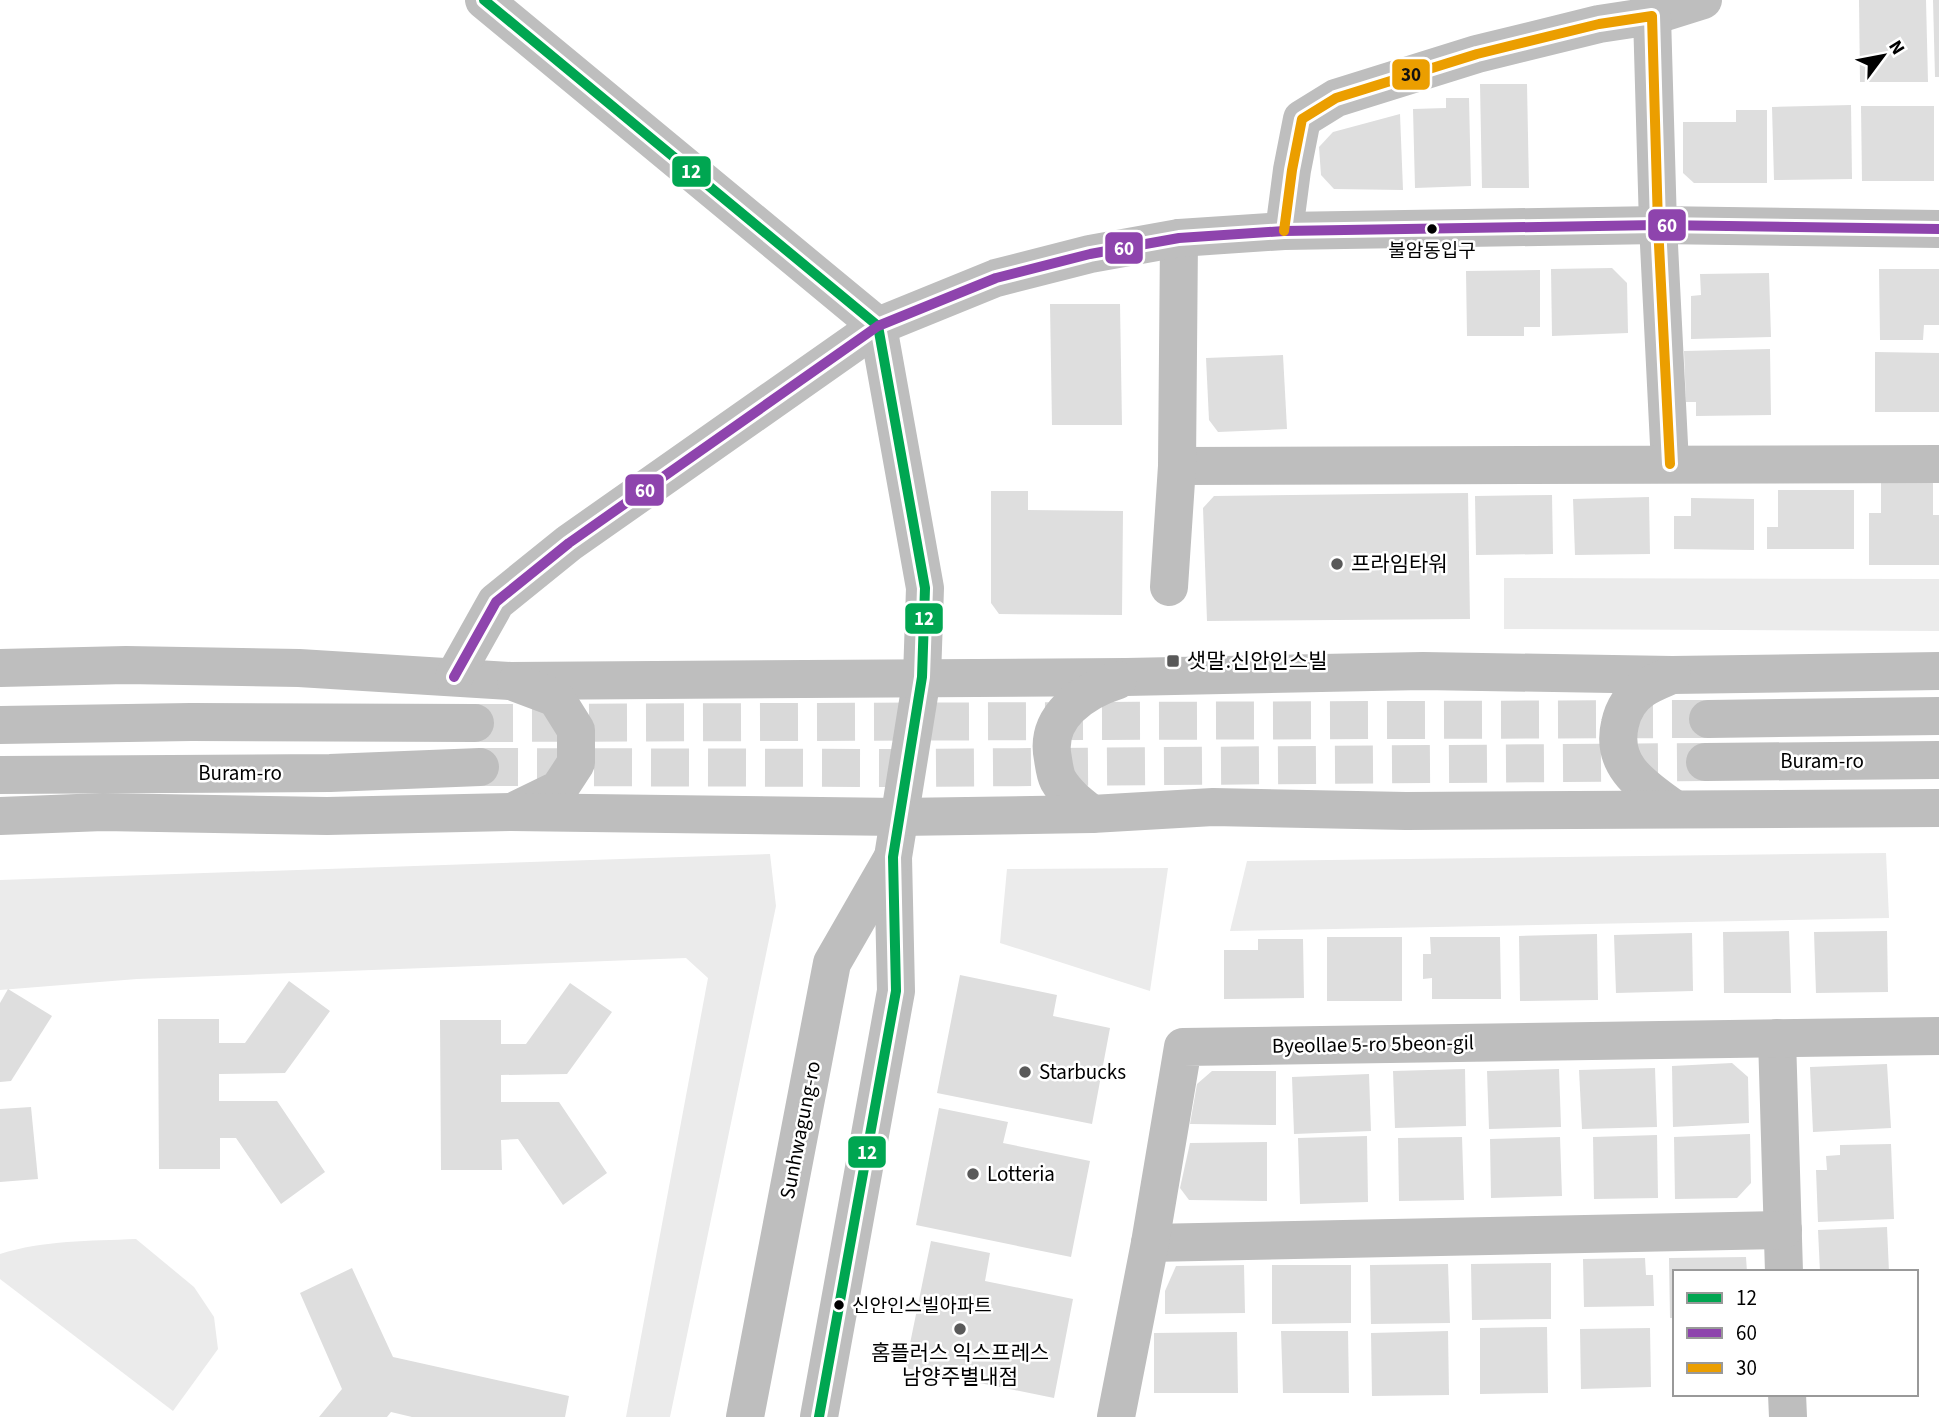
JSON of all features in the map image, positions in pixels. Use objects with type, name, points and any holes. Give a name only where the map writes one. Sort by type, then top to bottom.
[{"type":"street","points":[[484,0],[878,326]]},
{"type":"street","points":[[1284,231],[1302,119],[1336,98],[1477,54],[1598,24],[1652,16],[1703,0]]},
{"type":"street","points":[[1652,16],[1658,225],[1670,464]]},
{"type":"street","points":[[454,677],[496,602],[569,542],[878,326],[996,278],[1090,254],[1179,238],[1284,231],[1658,225],[1939,229]]},
{"type":"street","points":[[1169,587],[1177,466],[1179,238]]},
{"type":"street","name":"Sunhwagung-ro","points":[[819,1417],[896,991],[892,857],[922,677],[925,588],[878,326]]},
{"type":"street","points":[[1177,466],[1939,464]]},
{"type":"street","points":[[0,668],[127,665],[299,668],[510,681],[1126,677],[1423,671],[1672,675],[1939,671]]},
{"type":"street","points":[[1672,675],[1642,689],[1623,710],[1617,738],[1624,764],[1640,785],[1673,808]]},
{"type":"street","points":[[1092,814],[1072,798],[1056,778],[1050,748],[1057,721],[1074,702],[1097,686],[1126,677]]},
{"type":"street","points":[[510,681],[556,698],[576,730],[576,763],[559,789],[511,812]]},
{"type":"street","name":"Buram-ro","points":[[1708,719],[1939,716]]},
{"type":"street","points":[[0,725],[191,722],[475,723]]},
{"type":"street","name":"Buram-ro","points":[[1705,762],[1939,760]]},
{"type":"street","name":"Buram-ro","points":[[0,775],[330,773],[480,767]]},
{"type":"street","points":[[0,816],[103,813],[327,816],[511,812],[899,817],[1092,814],[1213,807],[1406,811],[1939,808]]},
{"type":"street","name":"Sunhwagung-ro","points":[[745,1417],[832,963],[892,857]]},
{"type":"street","name":"Byeollae 5-ro 5beon-gil","points":[[1116,1417],[1150,1243],[1183,1047],[1939,1036]]},
{"type":"street","points":[[1777,1038],[1784,1270]]},
{"type":"street","points":[[1150,1243],[1783,1230]]},
{"type":"street","points":[[1787,1396],[1788,1417]]},
{"type":"shaded area","points":[[1504,578],[1939,579],[1939,631],[1504,629]]},
{"type":"shaded area","points":[[1886,853],[1889,918],[1230,931],[1247,861]]},
{"type":"shaded area","points":[[770,854],[776,906],[670,1417],[626,1417],[708,978],[686,958],[137,979],[0,990],[0,880]]},
{"type":"shaded area","points":[[1168,868],[1150,991],[1000,943],[1007,869]]},
{"type":"shaded area","points":[[136,1239],[194,1287],[214,1317],[218,1349],[173,1411],[0,1279],[0,1254],[17,1249],[84,1241]]},
{"type":"building","points":[[1859,0],[1926,0],[1928,82],[1860,82]]},
{"type":"building","points":[[1933,0],[1939,0],[1939,77],[1935,77]]},
{"type":"building","points":[[1480,84],[1527,84],[1529,188],[1482,188]]},
{"type":"building","points":[[1446,98],[1469,98],[1471,186],[1415,188],[1413,109],[1446,108]]},
{"type":"building","points":[[1851,105],[1852,179],[1774,180],[1772,107]]},
{"type":"building","points":[[1861,106],[1934,106],[1934,181],[1862,181]]},
{"type":"building","points":[[1736,110],[1767,110],[1767,183],[1694,183],[1683,173],[1683,122],[1736,122]]},
{"type":"building","points":[[1400,114],[1403,190],[1334,189],[1321,175],[1319,147],[1333,132]]},
{"type":"building","points":[[1612,268],[1627,283],[1628,333],[1552,336],[1551,269]]},
{"type":"building","points":[[1879,269],[1939,269],[1939,325],[1924,325],[1923,340],[1880,340]]},
{"type":"building","points":[[1540,270],[1540,327],[1524,327],[1524,336],[1467,336],[1466,271]]},
{"type":"building","points":[[1769,273],[1771,337],[1691,339],[1691,296],[1701,295],[1700,274]]},
{"type":"building","points":[[1050,304],[1120,304],[1122,425],[1052,425]]},
{"type":"building","points":[[1770,349],[1771,415],[1696,416],[1696,402],[1686,402],[1684,351]]},
{"type":"building","points":[[1875,352],[1939,353],[1939,412],[1875,412]]},
{"type":"building","points":[[1283,355],[1287,429],[1218,432],[1209,420],[1206,358]]},
{"type":"building","points":[[1881,481],[1933,481],[1933,515],[1939,515],[1939,565],[1869,565],[1869,513],[1881,513]]},
{"type":"building","points":[[1778,490],[1854,490],[1854,549],[1767,549],[1767,527],[1778,527]]},
{"type":"building","points":[[991,491],[1028,491],[1028,510],[1123,511],[1122,615],[999,614],[991,603]]},
{"type":"building","name":"프라임타워","points":[[1468,493],[1470,619],[1207,621],[1203,508],[1214,496]]},
{"type":"building","points":[[1552,495],[1553,554],[1476,555],[1475,496]]},
{"type":"building","points":[[1649,497],[1650,554],[1575,555],[1573,499]]},
{"type":"building","points":[[1691,498],[1754,499],[1754,550],[1674,549],[1674,516],[1691,516]]},
{"type":"building","points":[[1789,931],[1791,993],[1724,993],[1723,932]]},
{"type":"building","points":[[1887,931],[1888,992],[1816,993],[1814,932]]},
{"type":"building","points":[[1692,933],[1693,991],[1616,993],[1614,935]]},
{"type":"building","points":[[1597,934],[1598,1000],[1520,1001],[1519,936]]},
{"type":"building","points":[[1327,937],[1402,937],[1402,1001],[1327,1001]]},
{"type":"building","points":[[1430,937],[1500,937],[1501,999],[1432,999],[1432,978],[1423,979],[1423,954],[1431,954]]},
{"type":"building","points":[[1258,939],[1303,939],[1304,998],[1224,999],[1224,950],[1258,950]]},
{"type":"building","points":[[960,975],[1057,995],[1053,1016],[1110,1028],[1092,1124],[937,1093]]},
{"type":"building","points":[[289,981],[330,1011],[285,1073],[219,1074],[219,1101],[277,1101],[325,1172],[281,1204],[236,1138],[220,1138],[220,1169],[159,1169],[158,1019],[219,1019],[219,1043],[245,1043]]},
{"type":"building","points":[[570,983],[612,1012],[567,1074],[501,1075],[501,1102],[559,1102],[607,1173],[563,1205],[518,1139],[501,1140],[502,1170],[441,1170],[440,1020],[501,1020],[501,1044],[526,1044]]},
{"type":"building","points":[[8,989],[52,1016],[11,1081],[0,1082],[0,1003]]},
{"type":"building","points":[[1732,1063],[1748,1077],[1749,1123],[1673,1127],[1672,1066]]},
{"type":"building","points":[[1887,1064],[1891,1128],[1813,1132],[1810,1067]]},
{"type":"building","points":[[1655,1068],[1657,1127],[1582,1129],[1579,1070]]},
{"type":"building","points":[[1465,1069],[1466,1126],[1395,1128],[1393,1071]]},
{"type":"building","points":[[1559,1069],[1561,1127],[1489,1129],[1487,1071]]},
{"type":"building","points":[[1212,1071],[1276,1071],[1276,1125],[1190,1124],[1197,1084]]},
{"type":"building","points":[[1369,1074],[1371,1131],[1294,1134],[1292,1077]]},
{"type":"building","points":[[31,1107],[38,1179],[0,1182],[0,1109]]},
{"type":"building","points":[[939,1108],[1008,1122],[1003,1143],[1090,1161],[1071,1257],[916,1225]]},
{"type":"building","points":[[1750,1134],[1751,1183],[1737,1198],[1675,1199],[1674,1137]]},
{"type":"building","points":[[1657,1135],[1658,1198],[1594,1199],[1593,1137]]},
{"type":"building","points":[[1367,1136],[1368,1202],[1300,1204],[1298,1138]]},
{"type":"building","points":[[1462,1137],[1464,1200],[1399,1201],[1398,1138]]},
{"type":"building","points":[[1560,1137],[1562,1196],[1491,1198],[1490,1139]]},
{"type":"building","points":[[1267,1142],[1267,1201],[1189,1200],[1180,1188],[1190,1143]]},
{"type":"building","points":[[1891,1144],[1894,1219],[1818,1222],[1816,1170],[1827,1170],[1826,1156],[1840,1155],[1840,1145]]},
{"type":"building","points":[[1887,1227],[1889,1270],[1820,1270],[1818,1230]]},
{"type":"building","points":[[931,1241],[990,1253],[985,1281],[1073,1299],[1054,1398],[905,1368]]},
{"type":"building","points":[[1746,1257],[1747,1270],[1673,1270],[1673,1318],[1670,1318],[1669,1258]]},
{"type":"building","points":[[1645,1258],[1646,1275],[1653,1275],[1654,1306],[1584,1307],[1583,1259]]},
{"type":"building","points":[[1551,1263],[1551,1319],[1472,1320],[1471,1264]]},
{"type":"building","points":[[1448,1264],[1450,1323],[1371,1324],[1370,1265]]},
{"type":"building","points":[[1244,1265],[1245,1313],[1165,1314],[1165,1291],[1176,1266]]},
{"type":"building","points":[[1272,1265],[1351,1265],[1351,1323],[1272,1324]]},
{"type":"building","points":[[352,1268],[393,1357],[569,1396],[565,1417],[412,1417],[391,1412],[387,1417],[319,1417],[342,1389],[300,1293]]},
{"type":"building","points":[[1547,1327],[1548,1393],[1480,1394],[1480,1328]]},
{"type":"building","points":[[1650,1328],[1651,1387],[1581,1389],[1580,1329]]},
{"type":"building","points":[[1281,1331],[1348,1331],[1349,1393],[1283,1393]]},
{"type":"building","points":[[1448,1331],[1449,1395],[1372,1396],[1371,1333]]},
{"type":"building","points":[[1237,1332],[1238,1393],[1154,1393],[1154,1333]]},
{"type":"tunnel","points":[[475,723],[1708,719]]},
{"type":"tunnel","points":[[480,767],[909,768],[1705,762]]},
{"type":"transit line","name":"12","points":[[484,0],[878,326],[925,588],[922,677],[893,857],[896,991],[819,1417]]},
{"type":"transit line","name":"30","points":[[1284,231],[1302,119],[1336,98],[1477,54],[1599,24],[1652,16],[1658,225],[1670,464]]},
{"type":"transit line","name":"60","points":[[454,677],[496,602],[569,543],[878,326],[996,278],[1090,254],[1179,238],[1284,231],[1658,225],[1939,229]]},
{"type":"place","name":"불암동입구","points":[[1432,229]]},
{"type":"place","name":"프라임타워","points":[[1337,564]]},
{"type":"place","name":"샛말.신안인스빌","points":[[1173,661]]},
{"type":"place","name":"Starbucks","points":[[1025,1072]]},
{"type":"place","name":"Lotteria","points":[[973,1174]]},
{"type":"place","name":"신안인스빌아파트","points":[[839,1305]]},
{"type":"place","name":"홈플러스 익스프레스 남양주별내점","points":[[960,1329]]}]
